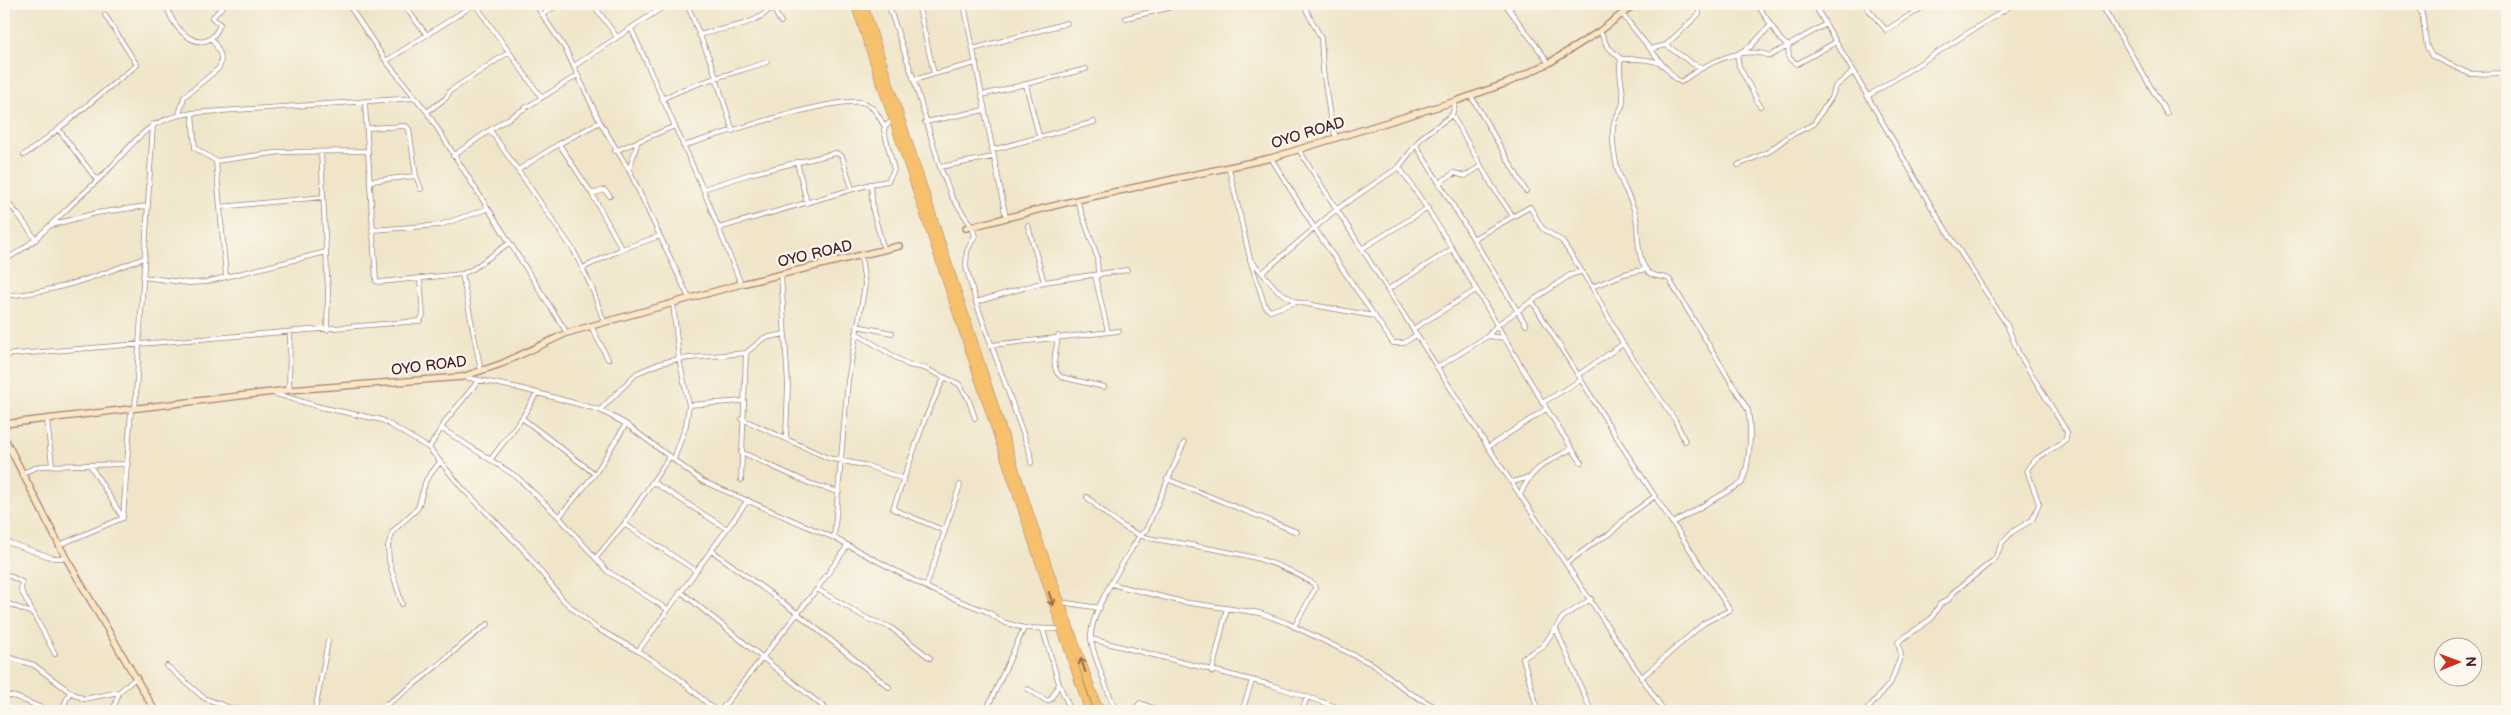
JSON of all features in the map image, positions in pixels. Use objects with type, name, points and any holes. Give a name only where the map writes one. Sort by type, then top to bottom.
[{"type":"highway","points":[[855,4],[1031,529],[1060,602],[1099,711]]},
{"type":"highway","points":[[863,4],[1031,529],[1060,629],[1089,711]]},
{"type":"street","points":[[167,4],[168,12],[180,31],[201,43],[212,39],[217,34],[220,24],[212,18],[225,4]]},
{"type":"street","points":[[348,4],[386,61],[427,112],[453,156],[567,333]]},
{"type":"street","points":[[404,4],[426,34]]},
{"type":"street","points":[[386,61],[475,4],[540,97]]},
{"type":"street","points":[[535,4],[574,66],[615,151],[629,170],[689,298]]},
{"type":"street","points":[[543,14],[560,4]]},
{"type":"street","points":[[593,4],[617,37]]},
{"type":"street","points":[[657,4],[660,9]]},
{"type":"street","points":[[574,66],[668,4]]},
{"type":"street","points":[[687,4],[716,79],[733,131]]},
{"type":"street","points":[[888,4],[914,80],[940,167],[952,197],[974,236],[967,251],[966,267],[976,302],[1030,452],[1031,464]]},
{"type":"street","points":[[925,4],[918,5],[934,74]]},
{"type":"street","points":[[964,4],[1006,218]]},
{"type":"street","points":[[1126,18],[1177,4]]},
{"type":"street","points":[[1303,4],[1321,38],[1323,70],[1330,116],[1336,138]]},
{"type":"street","points":[[1505,4],[1549,63]]},
{"type":"street","points":[[1509,9],[1516,4]]},
{"type":"street","name":"OYO ROAD","points":[[969,227],[1077,200],[1271,158],[1471,96],[1549,63],[1600,31],[1635,4]]},
{"type":"street","points":[[1650,49],[1666,45],[1699,14],[1698,4]]},
{"type":"street","points":[[1757,4],[1781,40],[1788,46],[1789,58],[1797,64],[1836,42]]},
{"type":"street","points":[[1825,4],[1817,7],[1836,42],[1934,211],[2006,325],[2019,354],[2068,432],[2066,439],[2058,447],[2032,460],[2027,470],[2039,504],[2032,520],[2012,532],[2002,543],[1994,559],[1948,600],[1940,604],[1931,619],[1898,642],[1902,655],[1891,682],[1866,711]]},
{"type":"street","points":[[1864,4],[1886,30],[1928,4]]},
{"type":"street","points":[[1868,96],[2014,4]]},
{"type":"street","points":[[2101,4],[2167,114]]},
{"type":"street","points":[[2417,4],[2422,14],[2427,47],[2432,56],[2470,74],[2507,73]]},
{"type":"street","points":[[699,35],[742,25],[765,15],[771,6],[781,22]]},
{"type":"street","points":[[1622,14],[1674,79],[1681,82],[1705,68],[1750,47],[1771,25]]},
{"type":"street","points":[[24,155],[59,130],[93,99],[137,65],[105,15]]},
{"type":"street","points":[[973,49],[1067,23]]},
{"type":"street","points":[[1737,54],[1759,51],[1770,56],[1826,24]]},
{"type":"street","points":[[631,28],[719,228],[741,284]]},
{"type":"street","points":[[1600,31],[1607,46],[1621,59],[1652,61],[1663,65]]},
{"type":"street","points":[[178,115],[184,97],[219,68],[222,58],[212,39]]},
{"type":"street","points":[[1666,45],[1693,64],[1705,68]]},
{"type":"street","points":[[427,112],[446,98],[450,91],[509,52]]},
{"type":"street","points":[[1737,54],[1739,66],[1760,106]]},
{"type":"street","points":[[1621,59],[1620,68],[1624,100],[1614,123],[1613,131],[1616,166],[1620,180],[1632,204],[1637,224],[1637,242],[1646,269],[1651,274],[1670,279],[1748,410],[1749,417],[1748,453],[1742,483],[1673,523]]},
{"type":"street","points":[[662,99],[686,86],[716,79],[767,62]]},
{"type":"street","points":[[914,80],[976,63]]},
{"type":"street","points":[[982,95],[1086,69]]},
{"type":"street","points":[[1738,165],[1768,152],[1789,136],[1814,124],[1818,114],[1833,97],[1835,87],[1854,72]]},
{"type":"street","points":[[453,156],[540,97],[578,75]]},
{"type":"street","points":[[1026,85],[1040,136]]},
{"type":"street","points":[[1471,96],[1526,190]]},
{"type":"street","points":[[4,260],[36,240],[97,180],[134,139],[153,124],[178,115],[192,113],[416,98]]},
{"type":"street","points":[[683,146],[826,105],[852,101],[867,104],[875,110],[885,127],[894,170],[888,181],[852,189],[807,204],[719,228]]},
{"type":"street","points":[[1262,273],[1337,209],[1399,167],[1422,137],[1452,115],[1456,101]]},
{"type":"street","points":[[365,102],[376,280],[380,282],[462,274],[473,269],[509,242]]},
{"type":"street","points":[[925,122],[985,110]]},
{"type":"street","points":[[192,113],[195,148],[216,161],[281,152],[367,151]]},
{"type":"street","points":[[1452,115],[1512,215]]},
{"type":"street","points":[[885,127],[893,119]]},
{"type":"street","points":[[518,170],[559,144],[600,122]]},
{"type":"street","points":[[992,150],[1094,122]]},
{"type":"street","points":[[123,518],[140,343],[153,124]]},
{"type":"street","points":[[367,128],[406,126],[409,129],[416,176],[421,189]]},
{"type":"street","points":[[615,151],[675,126]]},
{"type":"street","points":[[59,130],[97,180]]},
{"type":"street","points":[[490,130],[583,268],[604,322]]},
{"type":"street","points":[[629,170],[638,141]]},
{"type":"street","points":[[559,144],[592,194],[622,250]]},
{"type":"street","points":[[1416,145],[1526,325]]},
{"type":"street","points":[[1299,150],[1488,447],[1521,493],[1664,711]]},
{"type":"street","points":[[322,152],[327,330]]},
{"type":"street","points":[[702,189],[797,162],[839,153],[842,156],[852,189]]},
{"type":"street","points":[[940,167],[993,157]]},
{"type":"street","points":[[1271,158],[1315,229],[1393,343],[1404,343],[1416,335]]},
{"type":"street","points":[[216,161],[226,277]]},
{"type":"street","points":[[797,162],[807,204]]},
{"type":"street","points":[[1439,183],[1454,173],[1465,176],[1481,166]]},
{"type":"street","points":[[1399,167],[1428,208],[1542,403],[1581,462]]},
{"type":"street","points":[[1229,168],[1250,259],[1264,306],[1270,311],[1296,302]]},
{"type":"street","points":[[370,181],[416,176]]},
{"type":"street","points":[[871,184],[873,210],[884,250]]},
{"type":"street","points":[[592,194],[604,190],[610,196]]},
{"type":"street","points":[[220,207],[323,197]]},
{"type":"street","points":[[4,199],[18,214],[36,240]]},
{"type":"street","points":[[1077,200],[1097,256],[1096,276],[1108,332]]},
{"type":"street","points":[[50,225],[96,213],[148,206]]},
{"type":"street","points":[[1473,239],[1512,215],[1530,207],[1542,228],[1562,241],[1580,272],[1592,287],[1623,344],[1675,420],[1685,441]]},
{"type":"street","points":[[1363,248],[1428,208]]},
{"type":"street","points":[[372,230],[440,225],[488,209]]},
{"type":"street","points":[[1028,226],[1044,282]]},
{"type":"street","points":[[583,268],[622,250],[660,236]]},
{"type":"street","name":"OYO ROAD","points":[[4,424],[289,390],[462,377],[482,371],[567,333],[741,284],[899,246]]},
{"type":"street","points":[[1387,290],[1452,249]]},
{"type":"street","points":[[143,276],[189,284],[226,277],[326,252]]},
{"type":"street","points":[[834,538],[840,462],[856,333],[865,285],[861,256]]},
{"type":"street","points":[[4,296],[27,295],[78,283],[144,258]]},
{"type":"street","points":[[1250,259],[1277,290],[1296,302],[1374,316]]},
{"type":"street","points":[[1592,287],[1624,274],[1646,269]]},
{"type":"street","points":[[976,302],[1044,282],[1096,276],[1127,270]]},
{"type":"street","points":[[1438,367],[1488,336],[1497,325],[1570,275],[1580,272]]},
{"type":"street","points":[[462,274],[482,371]]},
{"type":"street","points":[[781,275],[788,385],[786,437]]},
{"type":"street","points":[[4,355],[140,343],[290,334],[420,321],[423,315],[420,279]]},
{"type":"street","points":[[1413,329],[1476,290]]},
{"type":"street","points":[[1532,301],[1655,496],[1730,610],[1704,623],[1642,678]]},
{"type":"street","points":[[596,558],[624,524],[672,457],[686,424],[688,405],[679,359],[673,303]]},
{"type":"street","points":[[591,326],[608,358]]},
{"type":"street","points":[[857,326],[892,333]]},
{"type":"street","points":[[991,345],[1058,336],[1119,331]]},
{"type":"street","points":[[856,333],[908,365],[924,368],[959,384],[964,390],[975,418]]},
{"type":"street","points":[[289,390],[290,334]]},
{"type":"street","points":[[600,410],[637,373],[679,359],[746,353],[764,338],[785,334]]},
{"type":"street","points":[[1058,336],[1054,366],[1057,373],[1061,377],[1104,386]]},
{"type":"street","points":[[1488,336],[1505,338]]},
{"type":"street","points":[[1578,374],[1623,344]]},
{"type":"street","points":[[741,480],[746,353]]},
{"type":"street","points":[[462,377],[537,393],[600,410],[626,424],[702,481],[834,538],[926,587],[988,612],[1003,622],[1024,628],[1060,629]]},
{"type":"street","points":[[944,378],[925,419],[894,506],[895,511],[945,530]]},
{"type":"street","points":[[429,448],[441,428],[479,380]]},
{"type":"street","points":[[1542,403],[1581,380]]},
{"type":"street","points":[[273,393],[320,407],[382,420],[429,448],[462,488],[521,547],[564,601],[596,628],[638,651],[675,675],[716,711]]},
{"type":"street","points":[[491,459],[522,418],[537,393]]},
{"type":"street","points":[[688,405],[743,401]]},
{"type":"street","points":[[1488,447],[1546,409]]},
{"type":"street","points":[[522,418],[596,474]]},
{"type":"street","points":[[47,419],[52,466]]},
{"type":"street","points":[[742,419],[840,462],[868,466],[904,479]]},
{"type":"street","points":[[559,516],[596,474],[626,424]]},
{"type":"street","points":[[441,428],[491,459],[531,488],[559,516],[607,571],[667,608]]},
{"type":"street","points":[[4,437],[66,558],[137,677],[155,711]]},
{"type":"street","points":[[1116,711],[1091,640],[1092,625],[1112,584],[1140,535],[1146,530],[1184,443]]},
{"type":"street","points":[[1513,482],[1526,478],[1538,468],[1571,448]]},
{"type":"street","points":[[742,452],[811,484],[839,492]]},
{"type":"street","points":[[402,604],[389,561],[388,546],[393,531],[418,508],[426,480],[440,462]]},
{"type":"street","points":[[22,473],[36,467],[128,464]]},
{"type":"street","points":[[90,465],[123,518]]},
{"type":"street","points":[[1521,493],[1526,478]]},
{"type":"street","points":[[1167,479],[1297,532]]},
{"type":"street","points":[[653,482],[727,529]]},
{"type":"street","points":[[926,587],[960,485]]},
{"type":"street","points":[[1567,563],[1598,540],[1610,534],[1629,515],[1655,496]]},
{"type":"street","points":[[1087,497],[1110,518],[1140,535],[1256,556],[1280,565],[1308,580],[1314,584],[1315,589],[1294,626]]},
{"type":"street","points":[[638,651],[667,608],[748,500]]},
{"type":"street","points":[[59,545],[123,518]]},
{"type":"street","points":[[624,524],[695,570]]},
{"type":"street","points":[[4,541],[53,558],[66,558]]},
{"type":"street","points":[[720,711],[817,589],[848,545]]},
{"type":"street","points":[[711,550],[797,614],[889,687]]},
{"type":"street","points":[[4,574],[22,582],[21,590],[55,654]]},
{"type":"street","points":[[1112,584],[1183,602],[1260,614],[1294,626],[1374,665],[1408,692],[1444,711]]},
{"type":"street","points":[[817,589],[868,619],[890,627],[930,658]]},
{"type":"street","points":[[680,591],[826,708]]},
{"type":"street","points":[[1538,711],[1529,676],[1522,660],[1543,646],[1563,617],[1591,599]]},
{"type":"street","points":[[4,602],[34,614]]},
{"type":"street","points":[[1060,602],[1100,608]]},
{"type":"street","points":[[1212,672],[1227,608]]},
{"type":"street","points":[[375,711],[446,659],[488,624]]},
{"type":"street","points":[[986,711],[1024,628]]},
{"type":"street","points":[[1556,629],[1591,711]]},
{"type":"street","points":[[1043,630],[1059,684],[1071,711]]},
{"type":"street","points":[[1091,640],[1252,681],[1348,711]]},
{"type":"street","points":[[315,711],[328,641]]},
{"type":"street","points":[[4,656],[34,665],[70,692],[87,699],[119,692],[137,677]]},
{"type":"street","points":[[167,666],[204,698],[239,711]]},
{"type":"street","points":[[1242,711],[1252,681]]},
{"type":"street","points":[[1028,689],[1047,700],[1051,699],[1059,684]]},
{"type":"street","points":[[61,711],[70,692]]},
{"type":"street","points":[[113,711],[119,692]]},
{"type":"street","points":[[4,695],[16,697],[49,711]]},
{"type":"street","points":[[1302,711],[1307,697]]},
{"type":"street","points":[[1133,711],[1140,703],[1161,711]]},
{"type":"waterway","points":[[4,13],[11,9],[13,4]]}]
